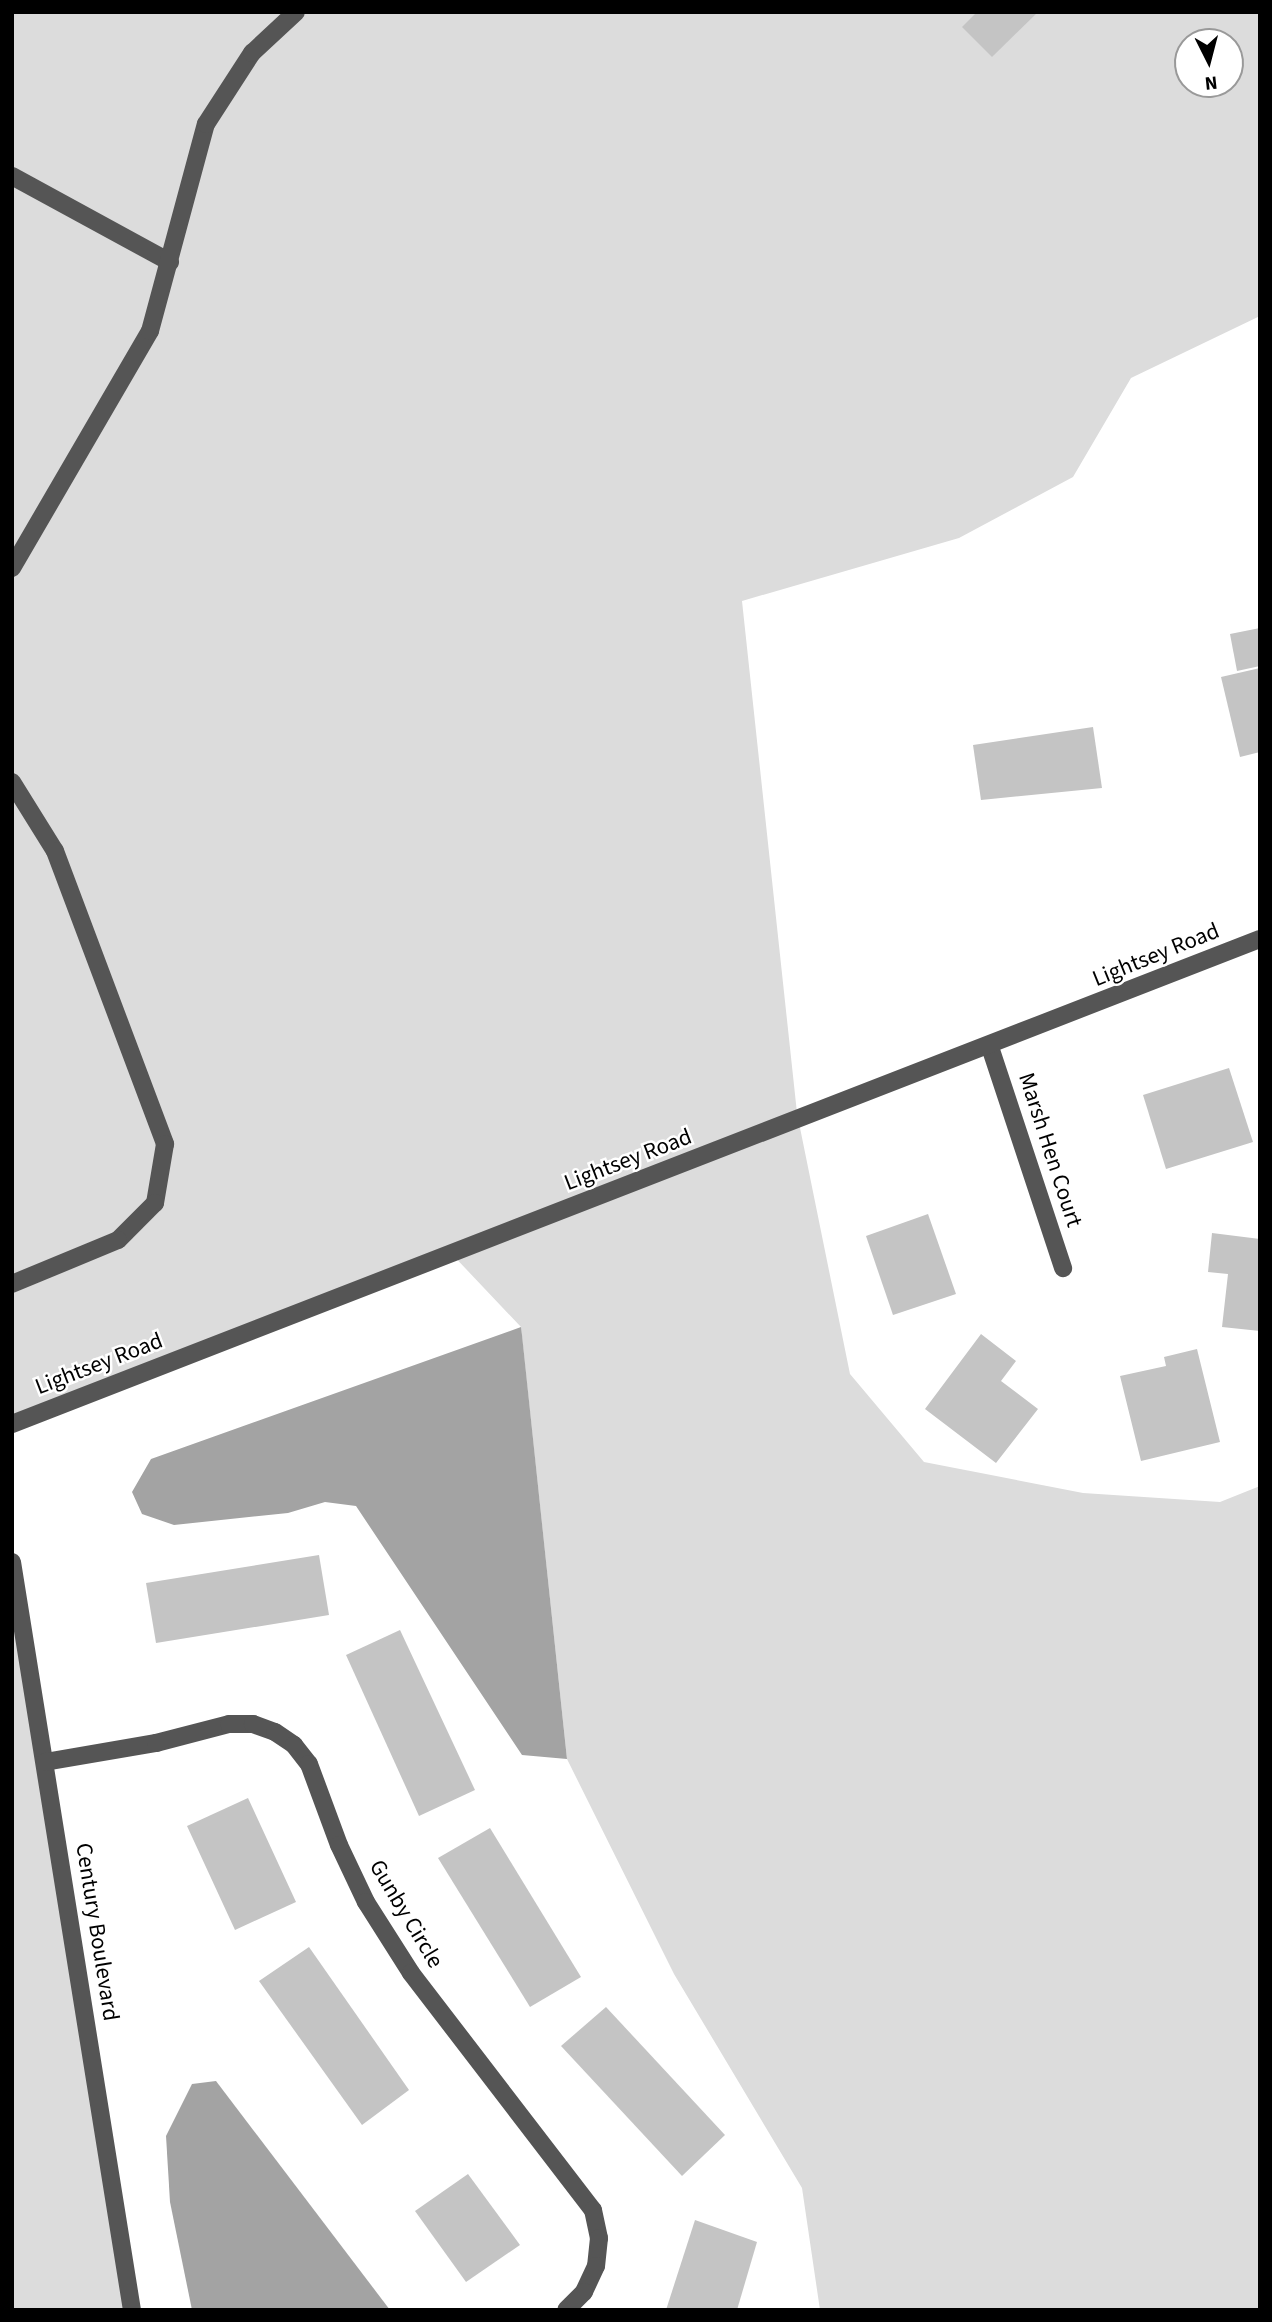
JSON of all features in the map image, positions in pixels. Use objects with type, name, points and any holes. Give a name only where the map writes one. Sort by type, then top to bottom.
[{"type":"street","points":[[12,568],[150,331],[206,124],[251,53],[296,12]]},
{"type":"street","points":[[12,176],[170,262]]},
{"type":"street","points":[[12,782],[55,851],[165,1144],[155,1203],[118,1240],[12,1284]]},
{"type":"street","name":"Lightsey Road","points":[[12,1424],[990,1047],[1260,939]]},
{"type":"street","name":"Marsh Hen Court","points":[[990,1047],[1063,1268]]},
{"type":"street","name":"Century Boulevard","points":[[12,1562],[132,2310]]},
{"type":"street","name":"Gunby Circle","points":[[45,1762],[156,1743],[229,1724],[264,1728],[294,1745],[309,1764],[339,1845],[366,1902],[411,1973],[593,2210],[599,2238],[596,2266],[584,2292],[566,2310]]},
{"type":"shaded area","points":[[12,12],[1260,12],[1260,316],[1131,378],[1073,477],[959,538],[742,601],[797,1113],[850,1374],[924,1462],[1083,1493],[1220,1502],[1260,1486],[1260,2310],[820,2310],[802,2188],[674,1974],[567,1759],[521,1327],[448,1250],[12,1421]]},
{"type":"shaded area","points":[[521,1327],[567,1759],[522,1755],[356,1506],[325,1502],[288,1513],[174,1525],[142,1514],[132,1492],[151,1459]]},
{"type":"shaded area","points":[[12,1597],[130,2310],[12,2310]]},
{"type":"shaded area","points":[[216,2081],[390,2310],[192,2310],[170,2202],[166,2136],[192,2084]]},
{"type":"building","points":[[977,12],[1038,12],[992,57],[962,27]]},
{"type":"building","points":[[1260,628],[1260,666],[1237,671],[1230,634]]},
{"type":"building","points":[[1260,668],[1260,752],[1240,757],[1221,677]]},
{"type":"building","points":[[1093,727],[1102,788],[981,800],[973,745]]},
{"type":"building","points":[[1229,1068],[1253,1142],[1166,1169],[1143,1095]]},
{"type":"building","points":[[928,1214],[956,1294],[893,1315],[866,1236]]},
{"type":"building","points":[[1212,1233],[1260,1239],[1260,1331],[1222,1327],[1228,1274],[1208,1272]]},
{"type":"building","points":[[981,1334],[1016,1361],[1001,1381],[1038,1409],[996,1463],[925,1409]]},
{"type":"building","points":[[1197,1349],[1220,1442],[1141,1461],[1120,1376],[1166,1366],[1164,1357]]},
{"type":"building","points":[[319,1555],[329,1615],[156,1643],[146,1583]]},
{"type":"building","points":[[400,1630],[475,1790],[419,1816],[346,1655]]},
{"type":"building","points":[[248,1798],[296,1902],[235,1930],[187,1826]]},
{"type":"building","points":[[490,1828],[581,1977],[530,2007],[438,1858]]},
{"type":"building","points":[[309,1947],[409,2090],[362,2125],[259,1981]]},
{"type":"building","points":[[606,2007],[725,2135],[682,2176],[561,2046]]},
{"type":"building","points":[[468,2174],[520,2245],[466,2282],[415,2211]]},
{"type":"building","points":[[695,2220],[757,2242],[737,2310],[666,2310]]}]
